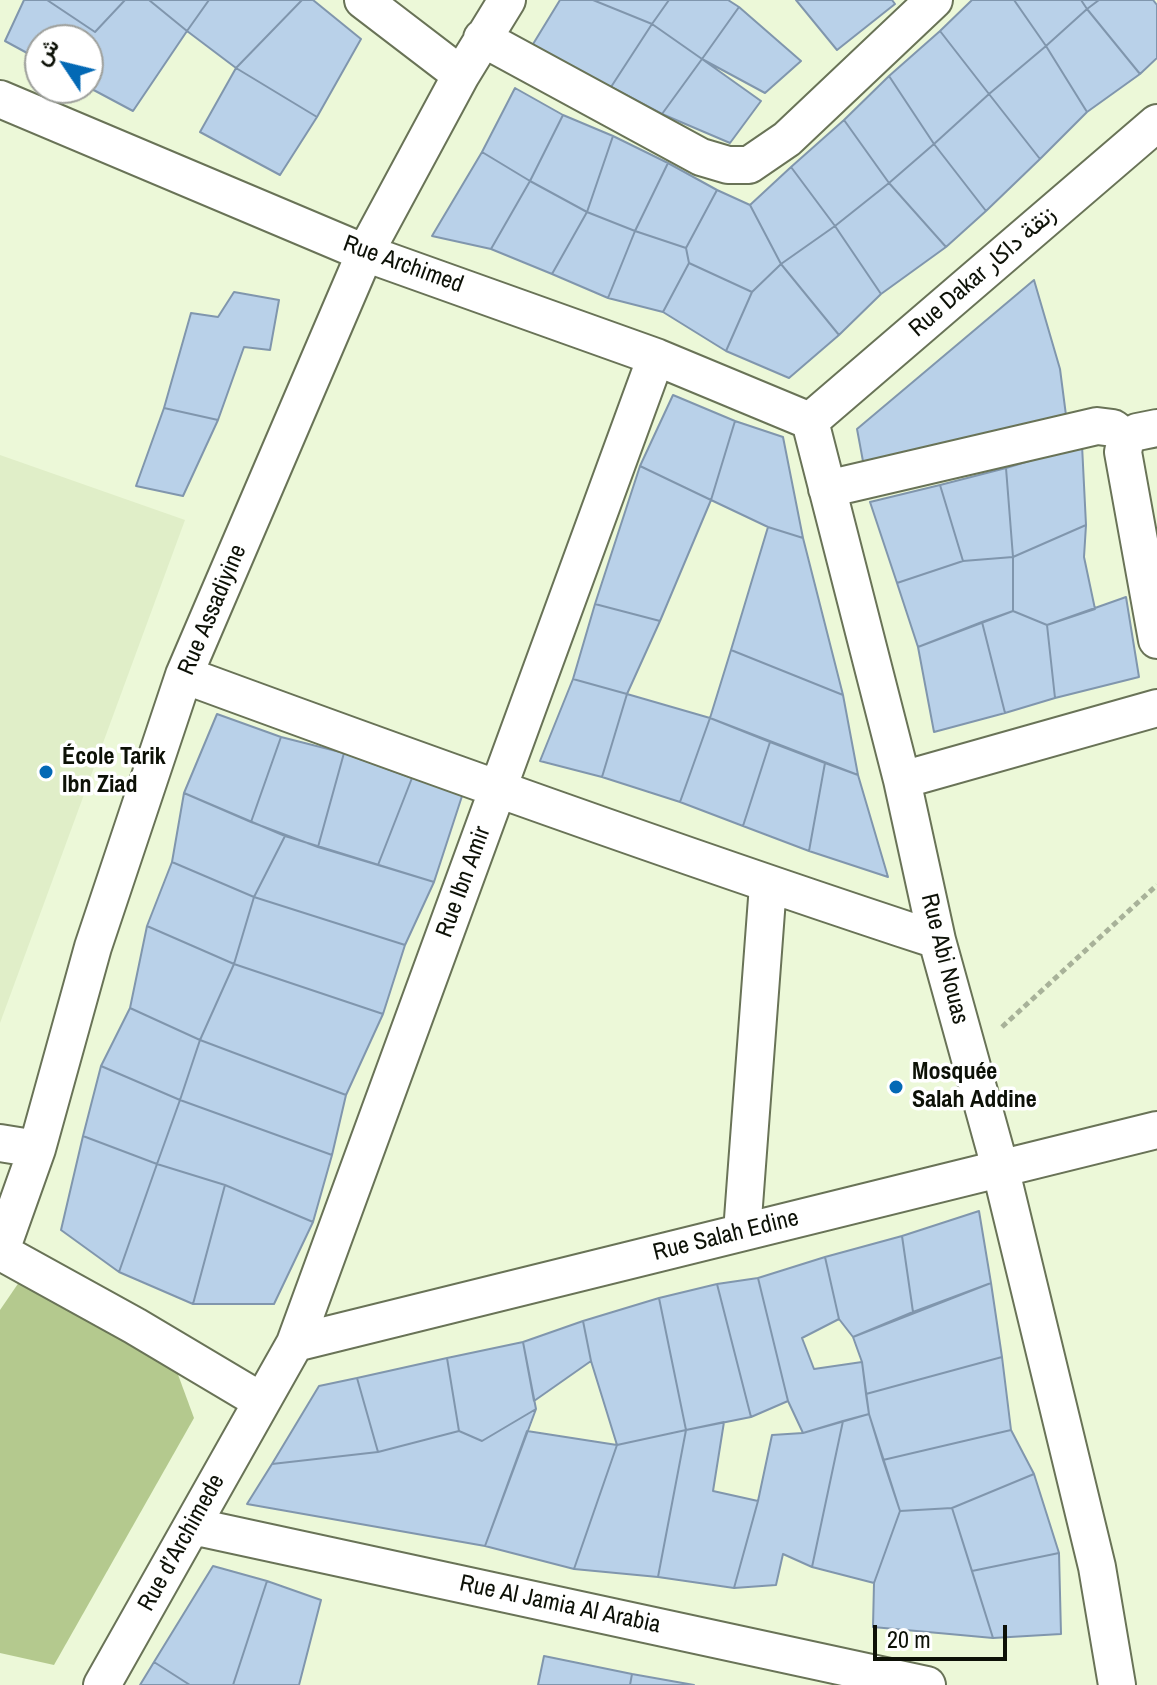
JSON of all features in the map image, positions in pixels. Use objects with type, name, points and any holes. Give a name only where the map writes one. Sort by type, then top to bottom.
[{"type":"street","points":[[363,0],[461,75]]},
{"type":"street","name":"Rue Assadiyine","points":[[0,1252],[37,1149],[93,947],[184,675],[365,253],[461,75],[507,0]]},
{"type":"street","points":[[482,38],[701,157],[728,165],[749,165],[787,139],[934,0]]},
{"type":"street","name":"Rue Archimed","points":[[0,99],[365,253],[656,357],[810,421]]},
{"type":"street","name":"Rue Dakar زنقة داكار","points":[[810,421],[1157,123]]},
{"type":"street","name":"Rue Ibn Amir","points":[[261,1401],[295,1343],[656,357]]},
{"type":"street","name":"Rue Abi Nouas","points":[[810,421],[902,780],[937,940],[1001,1171],[1097,1567],[1117,1685]]},
{"type":"street","points":[[827,489],[1097,426],[1141,433]]},
{"type":"street","points":[[1141,433],[1123,452],[1157,640]]},
{"type":"street","points":[[184,675],[497,790],[768,885],[937,940]]},
{"type":"street","points":[[902,780],[1157,708]]},
{"type":"street","points":[[742,1232],[768,885]]},
{"type":"street","name":"Rue Salah Edine","points":[[295,1343],[1157,1130]]},
{"type":"street","points":[[0,1143],[37,1149]]},
{"type":"street","points":[[0,1252],[135,1326],[261,1401]]},
{"type":"street","name":"Rue d’Archimede","points":[[102,1685],[261,1401]]},
{"type":"street","name":"Rue Al Jamia Al Arabia","points":[[192,1526],[927,1685]]},
{"type":"path","points":[[968,1057],[1157,885]]},
{"type":"shaded area","name":"École Tarik Ibn Ziad","points":[[0,455],[185,520],[0,1023]]},
{"type":"shaded area","points":[[24,1275],[173,1361],[194,1418],[54,1665],[0,1653],[0,1310]]},
{"type":"building","points":[[24,0],[47,0],[83,24],[24,24],[24,51],[5,41]]},
{"type":"building","points":[[47,0],[125,0],[102,24],[83,24]]},
{"type":"building","points":[[125,0],[149,0],[187,31],[133,111],[104,96],[102,24]]},
{"type":"building","points":[[149,0],[209,0],[187,31]]},
{"type":"building","points":[[209,0],[302,0],[236,68],[187,31]]},
{"type":"building","points":[[302,0],[313,0],[361,39],[317,117],[236,68]]},
{"type":"building","points":[[560,0],[593,0],[652,24],[611,87],[530,49]]},
{"type":"building","points":[[593,0],[669,0],[652,24]]},
{"type":"building","points":[[669,0],[728,0],[739,7],[702,59],[652,24]]},
{"type":"building","points":[[796,0],[892,0],[895,4],[837,50]]},
{"type":"building","points":[[972,0],[1014,0],[1046,46],[989,94],[940,31]]},
{"type":"building","points":[[1014,0],[1081,0],[1087,9],[1046,46]]},
{"type":"building","points":[[1081,0],[1099,0],[1087,9]]},
{"type":"building","points":[[1099,0],[1153,0],[1157,5],[1157,58],[1140,74],[1087,9]]},
{"type":"building","points":[[739,7],[801,61],[765,93],[702,59]]},
{"type":"building","points":[[1087,9],[1140,74],[1087,112],[1046,46]]},
{"type":"building","points":[[652,24],[702,59],[662,114],[611,87]]},
{"type":"building","points":[[940,31],[989,94],[934,144],[889,76]]},
{"type":"building","points":[[1046,46],[1087,112],[1040,159],[989,94]]},
{"type":"building","points":[[702,59],[761,101],[730,143],[662,114]]},
{"type":"building","points":[[236,68],[317,117],[280,175],[200,132]]},
{"type":"building","points":[[889,76],[934,144],[889,183],[844,120]]},
{"type":"building","points":[[515,88],[563,115],[530,181],[482,152]]},
{"type":"building","points":[[989,94],[1040,159],[986,211],[934,144]]},
{"type":"building","points":[[563,115],[613,136],[587,212],[530,181]]},
{"type":"building","points":[[844,120],[889,183],[835,226],[791,167]]},
{"type":"building","points":[[613,136],[668,163],[635,231],[587,212]]},
{"type":"building","points":[[934,144],[986,211],[946,247],[889,183]]},
{"type":"building","points":[[482,152],[530,181],[491,249],[432,236]]},
{"type":"building","points":[[668,163],[717,190],[686,248],[635,231]]},
{"type":"building","points":[[791,167],[835,226],[781,264],[750,205]]},
{"type":"building","points":[[530,181],[587,212],[552,274],[491,249]]},
{"type":"building","points":[[889,183],[946,247],[881,294],[835,226]]},
{"type":"building","points":[[717,190],[750,205],[781,264],[752,292],[689,263],[686,248]]},
{"type":"building","points":[[587,212],[635,231],[608,298],[552,274]]},
{"type":"building","points":[[835,226],[881,294],[839,335],[781,264]]},
{"type":"building","points":[[635,231],[686,248],[689,263],[663,312],[608,298]]},
{"type":"building","points":[[689,263],[752,292],[726,351],[663,312]]},
{"type":"building","points":[[781,264],[839,335],[789,378],[726,351],[752,292]]},
{"type":"building","points":[[1034,280],[1060,369],[1067,423],[865,472],[857,429]]},
{"type":"building","points":[[234,292],[279,300],[270,350],[244,347],[218,420],[164,408],[191,313],[218,317]]},
{"type":"building","points":[[673,395],[735,421],[711,500],[640,466]]},
{"type":"building","points":[[164,408],[218,420],[183,496],[136,486]]},
{"type":"building","points":[[735,421],[783,437],[803,538],[768,527],[711,500]]},
{"type":"building","points":[[1082,445],[1086,525],[1013,557],[1006,468]]},
{"type":"building","points":[[640,466],[711,500],[660,621],[595,604]]},
{"type":"building","points":[[1006,468],[1013,557],[963,561],[940,485]]},
{"type":"building","points":[[940,485],[963,561],[897,583],[870,502]]},
{"type":"building","points":[[1086,525],[1084,557],[1095,609],[1047,625],[1013,611],[1013,557]]},
{"type":"building","points":[[768,527],[803,538],[843,695],[731,650]]},
{"type":"building","points":[[1013,557],[1013,611],[918,647],[897,583],[963,561]]},
{"type":"building","points":[[1126,597],[1139,677],[1055,698],[1047,625]]},
{"type":"building","points":[[595,604],[660,621],[627,694],[573,679]]},
{"type":"building","points":[[1013,611],[1047,625],[1055,698],[1005,713],[982,622]]},
{"type":"building","points":[[982,622],[1005,713],[934,732],[918,647]]},
{"type":"building","points":[[731,650],[843,695],[858,775],[710,718]]},
{"type":"building","points":[[573,679],[627,694],[602,777],[540,761]]},
{"type":"building","points":[[627,694],[710,718],[680,802],[602,777]]},
{"type":"building","points":[[217,714],[281,737],[251,822],[184,793]]},
{"type":"building","points":[[710,718],[770,742],[743,826],[680,802]]},
{"type":"building","points":[[281,737],[344,753],[318,847],[251,822]]},
{"type":"building","points":[[770,742],[825,763],[809,851],[743,826]]},
{"type":"building","points":[[344,753],[412,778],[378,865],[318,847]]},
{"type":"building","points":[[825,763],[858,775],[888,877],[809,851]]},
{"type":"building","points":[[412,778],[463,793],[434,882],[378,865]]},
{"type":"building","points":[[184,793],[285,836],[254,897],[172,862]]},
{"type":"building","points":[[285,836],[434,882],[405,945],[254,897]]},
{"type":"building","points":[[172,862],[254,897],[234,964],[147,926]]},
{"type":"building","points":[[254,897],[405,945],[383,1014],[234,964]]},
{"type":"building","points":[[147,926],[234,964],[200,1040],[130,1008]]},
{"type":"building","points":[[234,964],[383,1014],[346,1095],[200,1040]]},
{"type":"building","points":[[130,1008],[200,1040],[180,1100],[101,1066]]},
{"type":"building","points":[[200,1040],[346,1095],[332,1155],[180,1100]]},
{"type":"building","points":[[101,1066],[180,1100],[157,1164],[83,1136]]},
{"type":"building","points":[[180,1100],[332,1155],[313,1222],[225,1185],[157,1164]]},
{"type":"building","points":[[83,1136],[157,1164],[119,1272],[61,1230]]},
{"type":"building","points":[[157,1164],[225,1185],[193,1304],[119,1272]]},
{"type":"building","points":[[225,1185],[313,1222],[274,1304],[193,1304]]},
{"type":"building","points":[[979,1211],[991,1283],[913,1312],[902,1236]]},
{"type":"building","points":[[902,1236],[913,1312],[853,1337],[839,1319],[825,1257]]},
{"type":"building","points":[[825,1257],[839,1319],[802,1338],[814,1369],[862,1362],[869,1414],[803,1433],[788,1401],[758,1278]]},
{"type":"building","points":[[758,1278],[788,1401],[751,1417],[717,1284]]},
{"type":"building","points":[[991,1283],[1002,1357],[866,1394],[862,1362],[853,1337]]},
{"type":"building","points":[[717,1284],[751,1417],[686,1430],[659,1298]]},
{"type":"building","points":[[659,1298],[686,1430],[617,1445],[591,1361],[583,1321]]},
{"type":"building","points":[[583,1321],[591,1361],[534,1401],[523,1342]]},
{"type":"building","points":[[523,1342],[536,1409],[482,1441],[459,1431],[447,1358]]},
{"type":"building","points":[[1002,1357],[1011,1430],[883,1460],[866,1394]]},
{"type":"building","points":[[447,1358],[459,1431],[378,1452],[357,1378]]},
{"type":"building","points":[[357,1378],[378,1452],[272,1464],[319,1386]]},
{"type":"building","points":[[536,1409],[485,1546],[247,1504],[272,1464],[378,1452],[459,1431],[482,1441]]},
{"type":"building","points":[[869,1414],[900,1511],[874,1583],[812,1567],[843,1421]]},
{"type":"building","points":[[843,1421],[812,1567],[783,1554],[776,1585],[734,1588],[772,1435],[803,1433]]},
{"type":"building","points":[[724,1422],[713,1491],[758,1501],[734,1588],[658,1577],[686,1430]]},
{"type":"building","points":[[686,1430],[658,1577],[574,1569],[617,1445]]},
{"type":"building","points":[[1011,1430],[1034,1474],[952,1508],[900,1511],[883,1460]]},
{"type":"building","points":[[527,1431],[617,1445],[574,1569],[485,1546]]},
{"type":"building","points":[[1034,1474],[1059,1553],[972,1571],[952,1508]]},
{"type":"building","points":[[952,1508],[993,1638],[873,1627],[874,1583],[900,1511]]},
{"type":"building","points":[[1059,1553],[1061,1634],[993,1638],[972,1571]]},
{"type":"building","points":[[213,1566],[267,1581],[233,1685],[190,1685],[154,1662]]},
{"type":"building","points":[[267,1581],[321,1600],[299,1685],[233,1685]]},
{"type":"building","points":[[544,1656],[632,1674],[630,1685],[538,1685]]},
{"type":"building","points":[[154,1662],[190,1685],[140,1685]]},
{"type":"building","points":[[632,1674],[694,1685],[630,1685]]},
{"type":"place","name":"École Tarik Ibn Ziad","points":[[46,772]]},
{"type":"place","name":"Mosquée Salah Addine","points":[[896,1087]]}]
